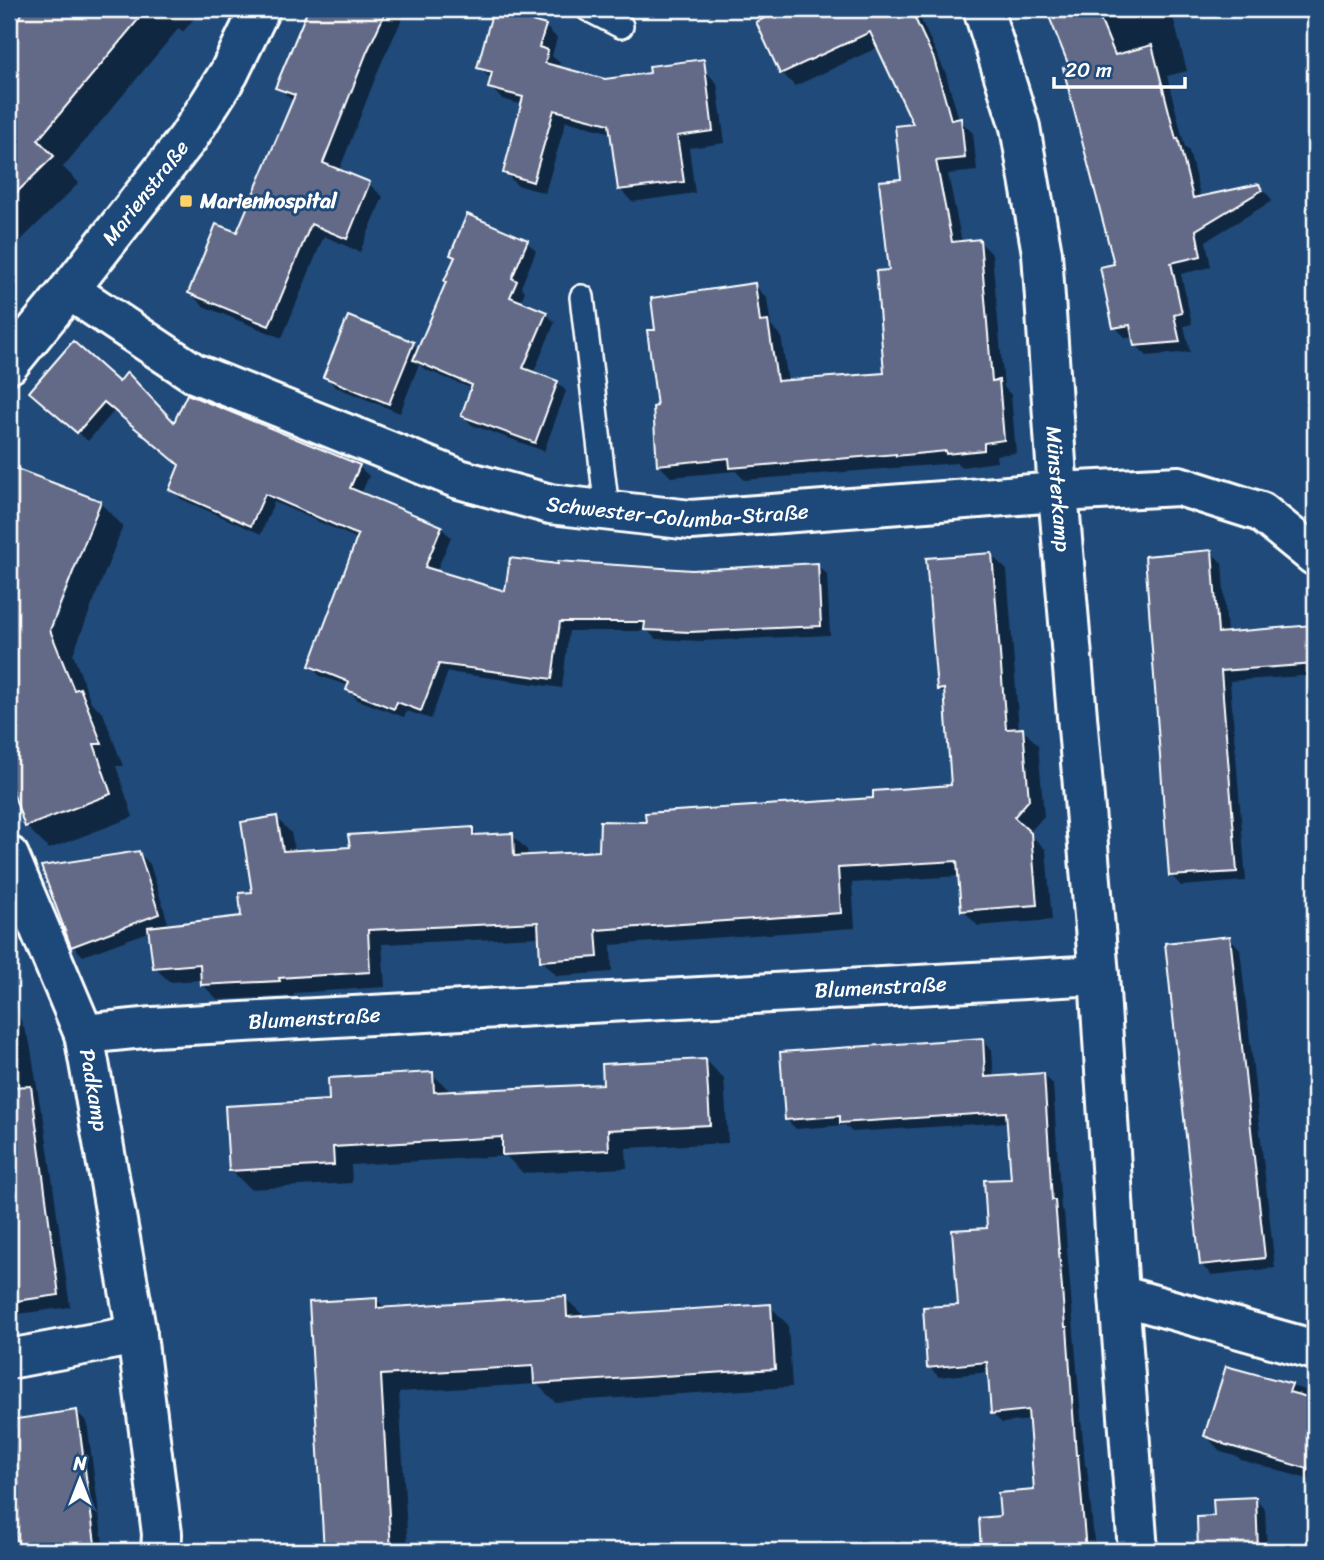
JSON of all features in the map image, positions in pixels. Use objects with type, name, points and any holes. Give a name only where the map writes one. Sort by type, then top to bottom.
[{"type":"street","name":"Marienstraße","points":[[9,364],[188,138],[229,73],[260,9]]},
{"type":"street","name":"Münsterkamp","points":[[983,9],[1020,127],[1042,253],[1058,492],[1100,975]]},
{"type":"street","name":"Schwester-Columba-Straße","points":[[69,290],[194,373],[459,479],[550,504],[691,520],[1058,492],[1179,486],[1261,512],[1315,556]]},
{"type":"street","name":"Padkamp","points":[[9,856],[84,1034],[137,1335],[162,1534],[161,1551]]},
{"type":"street","name":"Blumenstraße","points":[[84,1034],[153,1027],[1100,975]]},
{"type":"street","points":[[1100,975],[1119,1295],[1138,1551]]},
{"type":"street","points":[[1119,1295],[1315,1350]]},
{"type":"street","points":[[9,1359],[137,1335]]},
{"type":"lane","points":[[589,9],[621,26]]},
{"type":"lane","points":[[582,297],[607,510]]},
{"type":"building","points":[[26,9],[147,9],[38,140],[54,156],[9,200],[9,29]]},
{"type":"building","points":[[308,9],[387,9],[323,163],[370,182],[347,239],[311,224],[269,326],[188,293],[216,224],[237,232],[295,95],[275,88]]},
{"type":"building","points":[[785,9],[920,9],[912,12],[934,59],[951,120],[961,118],[965,158],[936,161],[952,242],[980,239],[992,381],[999,380],[1004,440],[984,443],[984,450],[946,454],[946,451],[896,454],[730,468],[729,458],[657,465],[653,407],[657,406],[647,330],[655,330],[651,298],[755,283],[760,322],[768,321],[777,381],[884,373],[876,271],[889,270],[879,181],[901,179],[895,126],[913,124],[870,32],[780,74],[756,22]]},
{"type":"building","points":[[1046,9],[1096,9],[1115,55],[1152,45],[1193,198],[1259,184],[1262,190],[1196,230],[1201,256],[1171,263],[1182,313],[1174,315],[1180,342],[1134,346],[1130,325],[1113,328],[1100,267],[1114,264],[1063,68],[1069,66]]},
{"type":"building","points":[[493,10],[546,25],[539,47],[548,50],[545,63],[605,79],[650,73],[649,66],[704,59],[713,131],[677,136],[684,182],[618,190],[609,124],[554,110],[533,182],[503,173],[523,97],[488,88],[492,72],[477,68]]},
{"type":"building","points":[[467,214],[528,240],[512,278],[517,281],[510,297],[547,312],[523,368],[558,381],[535,443],[461,416],[472,385],[413,360],[446,282],[444,281],[455,257],[450,255]]},
{"type":"building","points":[[348,316],[414,342],[389,404],[323,377]]},
{"type":"building","points":[[73,341],[119,382],[127,372],[174,422],[187,394],[360,465],[350,488],[442,526],[425,567],[505,591],[510,558],[558,564],[558,561],[692,570],[818,563],[821,626],[690,632],[644,630],[645,622],[560,622],[552,679],[439,664],[421,711],[397,702],[394,709],[346,690],[349,682],[309,666],[358,535],[265,494],[251,526],[169,490],[179,465],[104,402],[77,433],[29,392]]},
{"type":"building","points":[[9,466],[101,501],[50,630],[74,690],[80,688],[102,744],[94,744],[111,794],[25,827],[9,781]]},
{"type":"building","points":[[1212,550],[1218,633],[1313,625],[1315,664],[1221,671],[1237,872],[1169,876],[1145,556]]},
{"type":"building","points":[[992,553],[1006,729],[1023,728],[1029,800],[1014,817],[1031,833],[1037,905],[961,911],[957,861],[838,868],[841,913],[596,930],[598,957],[540,961],[538,922],[368,930],[370,972],[201,985],[200,964],[153,968],[148,927],[241,916],[239,893],[252,892],[241,822],[277,816],[283,851],[350,847],[348,835],[473,827],[473,835],[513,833],[514,856],[599,851],[600,821],[646,822],[645,813],[873,798],[873,791],[951,785],[944,689],[937,690],[926,558]]},
{"type":"building","points":[[139,851],[159,914],[71,947],[41,866]]},
{"type":"building","points":[[1230,936],[1265,1258],[1200,1265],[1165,943]]},
{"type":"building","points":[[983,1038],[985,1077],[1044,1073],[1052,1200],[1055,1200],[1086,1551],[981,1551],[979,1518],[1000,1516],[998,1493],[1034,1490],[1028,1410],[991,1414],[987,1362],[927,1368],[923,1307],[958,1305],[952,1230],[987,1228],[984,1180],[1011,1179],[1006,1112],[840,1123],[840,1116],[785,1120],[780,1052]]},
{"type":"building","points":[[706,1059],[710,1125],[608,1130],[609,1150],[502,1155],[502,1137],[333,1147],[334,1165],[229,1171],[225,1106],[329,1100],[328,1078],[433,1072],[434,1092],[603,1084],[602,1064]]},
{"type":"building","points":[[31,1086],[59,1295],[9,1302],[9,1087]]},
{"type":"building","points":[[566,1296],[567,1317],[771,1304],[775,1369],[534,1384],[533,1366],[381,1375],[391,1551],[324,1551],[309,1302],[377,1298],[377,1308]]},
{"type":"building","points":[[1226,1366],[1292,1384],[1289,1392],[1315,1399],[1315,1471],[1204,1436]]},
{"type":"building","points":[[77,1410],[96,1551],[18,1551],[9,1489],[19,1487],[10,1420]]},
{"type":"building","points":[[1256,1497],[1258,1551],[1198,1551],[1197,1517],[1214,1516],[1213,1499]]},
{"type":"place","name":"Marienhospital","points":[[186,201]]}]
